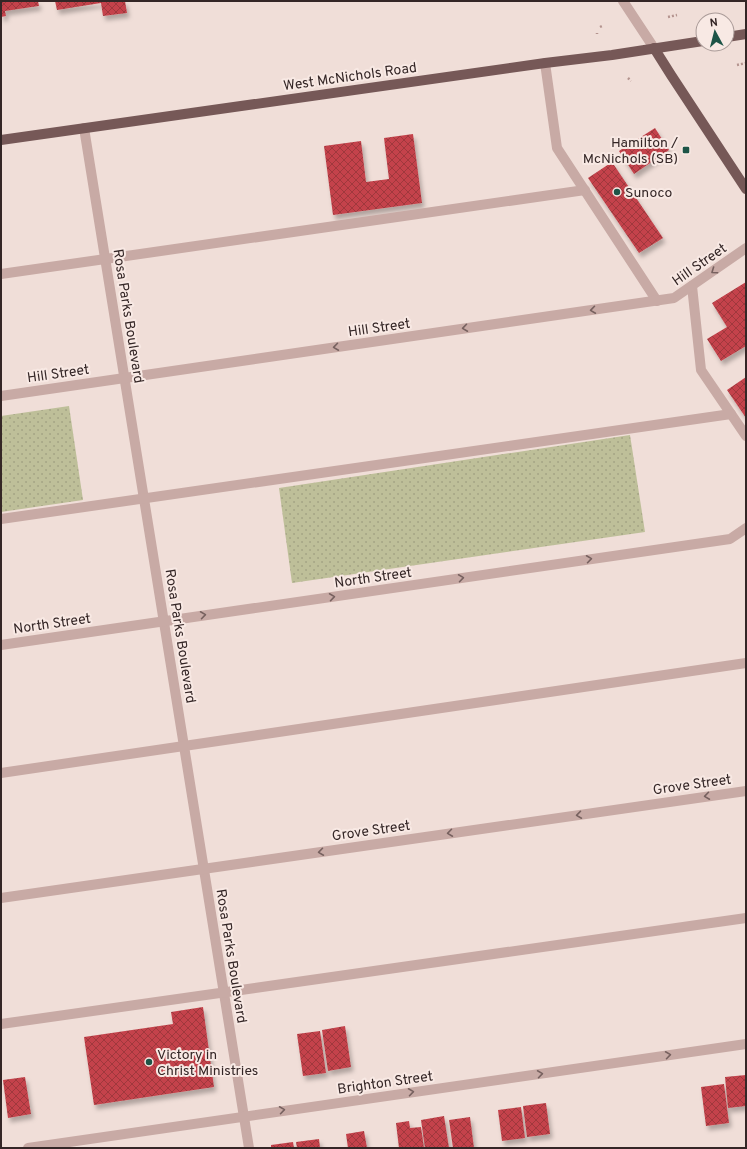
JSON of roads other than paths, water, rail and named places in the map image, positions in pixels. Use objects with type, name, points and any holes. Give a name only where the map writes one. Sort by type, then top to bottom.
[{"type":"main road","points":[[735,36],[746,34]]},
{"type":"main road","name":"West McNichols Road","points":[[1,140],[695,42]]},
{"type":"main road","points":[[654,48],[746,189]]},
{"type":"street","points":[[623,1],[654,48]]},
{"type":"street","points":[[545,63],[557,148],[657,300]]},
{"type":"street","name":"Rosa Parks Boulevard","points":[[84,128],[165,621],[249,1148]]},
{"type":"street","points":[[1,274],[585,190]]},
{"type":"street","name":"Hill Street","points":[[1,396],[674,298],[746,248]]},
{"type":"street","points":[[692,286],[701,370],[746,436]]},
{"type":"street","points":[[1,519],[731,414]]},
{"type":"street","name":"North Street","points":[[1,645],[730,539],[746,528]]},
{"type":"street","points":[[1,773],[746,663]]},
{"type":"street","name":"Grove Street","points":[[1,898],[746,791]]},
{"type":"street","points":[[1,1024],[746,918]]},
{"type":"street","name":"Brighton Street","points":[[28,1148],[746,1044]]},
{"type":"place","name":"Hamilton / McNichols (SB)","points":[[686,150]]},
{"type":"place","name":"Sunoco","points":[[617,192]]},
{"type":"place","name":"Victory in Christ Ministries","points":[[149,1062]]}]
